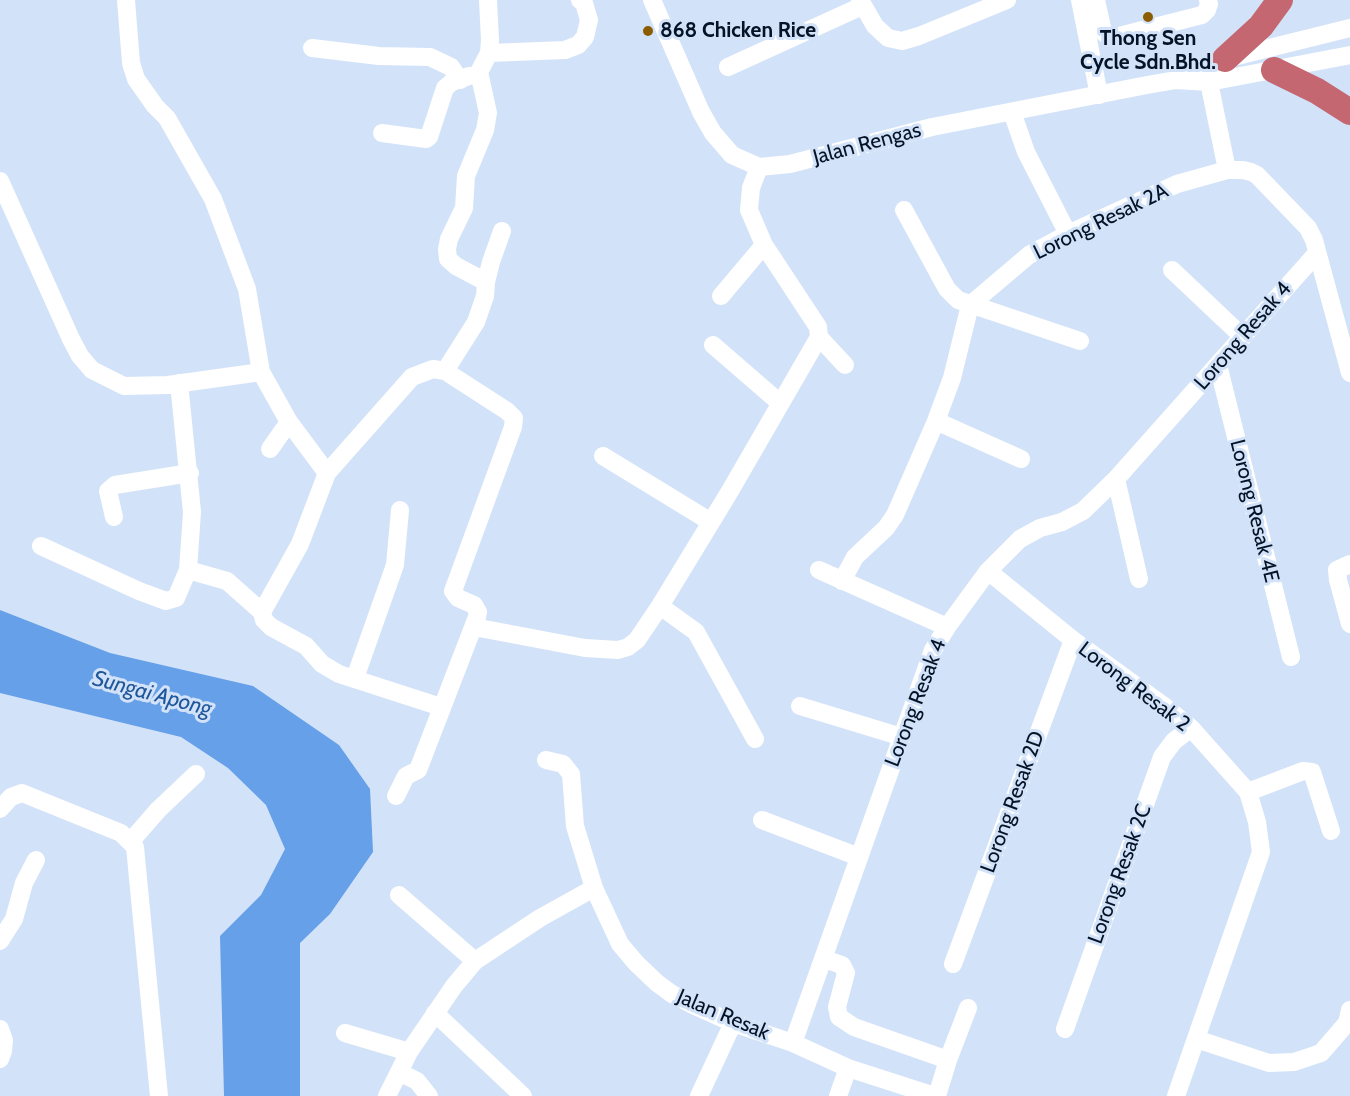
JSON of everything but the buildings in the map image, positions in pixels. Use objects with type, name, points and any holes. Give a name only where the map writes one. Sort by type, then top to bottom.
[{"type":"highway","points":[[1225,59],[1261,26],[1280,0]]},
{"type":"highway","points":[[1274,70],[1317,91],[1350,112]]},
{"type":"street","points":[[126,0],[131,63],[136,80],[167,118],[216,206],[247,289],[261,372],[289,422],[327,473]]},
{"type":"street","points":[[382,133],[426,139],[429,137],[445,88],[479,72],[489,53],[488,0]]},
{"type":"street","points":[[489,53],[565,50],[578,45],[585,36],[589,20],[584,3],[580,0]]},
{"type":"street","name":"Jalan Rengas","points":[[652,0],[712,133],[732,155],[759,167],[790,164],[932,127],[1176,80],[1225,59],[1350,28]]},
{"type":"street","points":[[728,67],[861,3],[875,26],[888,38],[902,41],[1007,0]]},
{"type":"street","points":[[1080,0],[1099,95]]},
{"type":"street","points":[[1096,0],[1103,32],[1111,38],[1202,15],[1207,10],[1208,0]]},
{"type":"street","points":[[312,48],[379,56],[430,57],[451,67],[460,80]]},
{"type":"street","name":"Jalan Rengas","points":[[1176,80],[1209,82],[1350,55]]},
{"type":"street","points":[[479,72],[488,113],[485,130],[466,176],[464,207],[449,238],[447,249],[448,259],[456,266],[486,282]]},
{"type":"street","points":[[1209,82],[1227,170]]},
{"type":"street","points":[[1012,112],[1026,152],[1068,234]]},
{"type":"street","points":[[474,627],[585,648],[618,650],[628,647],[637,639],[660,606],[819,337],[818,327],[764,245],[749,210],[751,188],[759,167]]},
{"type":"street","name":"Lorong Resak 2A","points":[[970,305],[1029,255],[1068,234],[1177,184],[1227,170],[1243,170],[1257,176],[1308,228],[1350,373]]},
{"type":"street","points":[[0,181],[71,339],[80,356],[92,370],[124,386],[179,383],[261,372]]},
{"type":"street","points":[[904,210],[947,289],[958,300],[1080,340]]},
{"type":"street","points":[[445,371],[476,322],[502,231]]},
{"type":"street","points":[[721,296],[764,245]]},
{"type":"street","name":"Lorong Resak 4","points":[[793,1043],[933,650],[946,627],[988,571],[1020,539],[1040,528],[1062,522],[1083,511],[1116,479],[1317,254]]},
{"type":"street","points":[[1172,270],[1243,336]]},
{"type":"street","points":[[842,580],[855,557],[886,528],[895,515],[952,378],[970,305]]},
{"type":"street","points":[[819,337],[845,365]]},
{"type":"street","points":[[713,345],[780,403]]},
{"type":"street","name":"Lorong Resak 4E","points":[[1218,365],[1291,657]]},
{"type":"street","points":[[262,612],[300,544],[327,473],[412,377],[433,369],[445,371],[514,418],[493,487],[453,591],[458,598],[471,603],[476,608],[477,617],[474,627],[418,770],[406,776],[396,796]]},
{"type":"street","points":[[41,546],[139,591],[166,601],[176,598],[188,570],[192,512],[190,473],[179,383]]},
{"type":"street","points":[[936,421],[1022,459]]},
{"type":"street","points":[[270,450],[289,422]]},
{"type":"street","points":[[603,456],[711,522]]},
{"type":"street","points":[[114,517],[108,491],[115,485],[190,473]]},
{"type":"street","points":[[1116,479],[1139,579]]},
{"type":"street","points":[[355,678],[395,565],[400,510]]},
{"type":"street","points":[[1350,564],[1337,570],[1350,624]]},
{"type":"street","points":[[188,570],[227,581],[262,612],[264,620],[271,627],[306,646],[322,664],[339,674],[441,707]]},
{"type":"street","points":[[819,570],[946,627]]},
{"type":"street","name":"Lorong Resak 2","points":[[988,571],[1073,640],[1191,728],[1248,792],[1257,822],[1261,852],[1176,1096]]},
{"type":"street","points":[[660,606],[696,632],[755,739]]},
{"type":"street","name":"Lorong Resak 2D","points":[[953,964],[1073,640]]},
{"type":"street","points":[[800,706],[902,737]]},
{"type":"street","name":"Lorong Resak 2C","points":[[1065,1029],[1162,757],[1174,741],[1191,728]]},
{"type":"street","name":"Jalan Resak","points":[[546,760],[563,764],[570,774],[575,826],[594,888],[620,944],[636,963],[672,994],[733,1023],[793,1043],[848,1068],[936,1096]]},
{"type":"street","points":[[1248,792],[1303,771],[1312,772],[1331,831]]},
{"type":"street","points":[[131,841],[158,810],[195,774]]},
{"type":"street","points":[[0,808],[11,797],[22,793],[121,832],[135,847],[159,1096]]},
{"type":"street","points":[[762,820],[860,857]]},
{"type":"street","points":[[0,941],[14,919],[24,883],[36,860]]},
{"type":"street","points":[[387,1096],[409,1052],[435,1013],[475,961],[540,918],[594,888]]},
{"type":"street","points":[[399,895],[475,961]]},
{"type":"street","points":[[824,959],[842,965],[846,973],[837,1007],[839,1017],[854,1027],[948,1060]]},
{"type":"street","points":[[936,1096],[968,1008]]},
{"type":"street","points":[[435,1013],[518,1094]]},
{"type":"street","points":[[1196,1039],[1269,1063],[1294,1062],[1321,1053],[1349,1019]]},
{"type":"street","points":[[699,1096],[733,1023]]},
{"type":"street","points":[[0,1029],[4,1040],[0,1059]]},
{"type":"street","points":[[345,1033],[409,1052]]},
{"type":"street","points":[[838,1096],[848,1068]]},
{"type":"street","points":[[399,1072],[417,1081],[429,1096]]},
{"type":"water","name":"Sungai Apong","points":[[0,610],[110,653],[253,686],[339,745],[370,789],[373,852],[330,914],[300,943],[300,1096],[224,1096],[220,936],[261,895],[285,849],[266,805],[228,768],[181,737],[0,693]]},
{"type":"place","name":"Thong Sen Cycle Sdn.Bhd.","points":[[1148,17]]},
{"type":"place","name":"868 Chicken Rice","points":[[648,31]]}]
